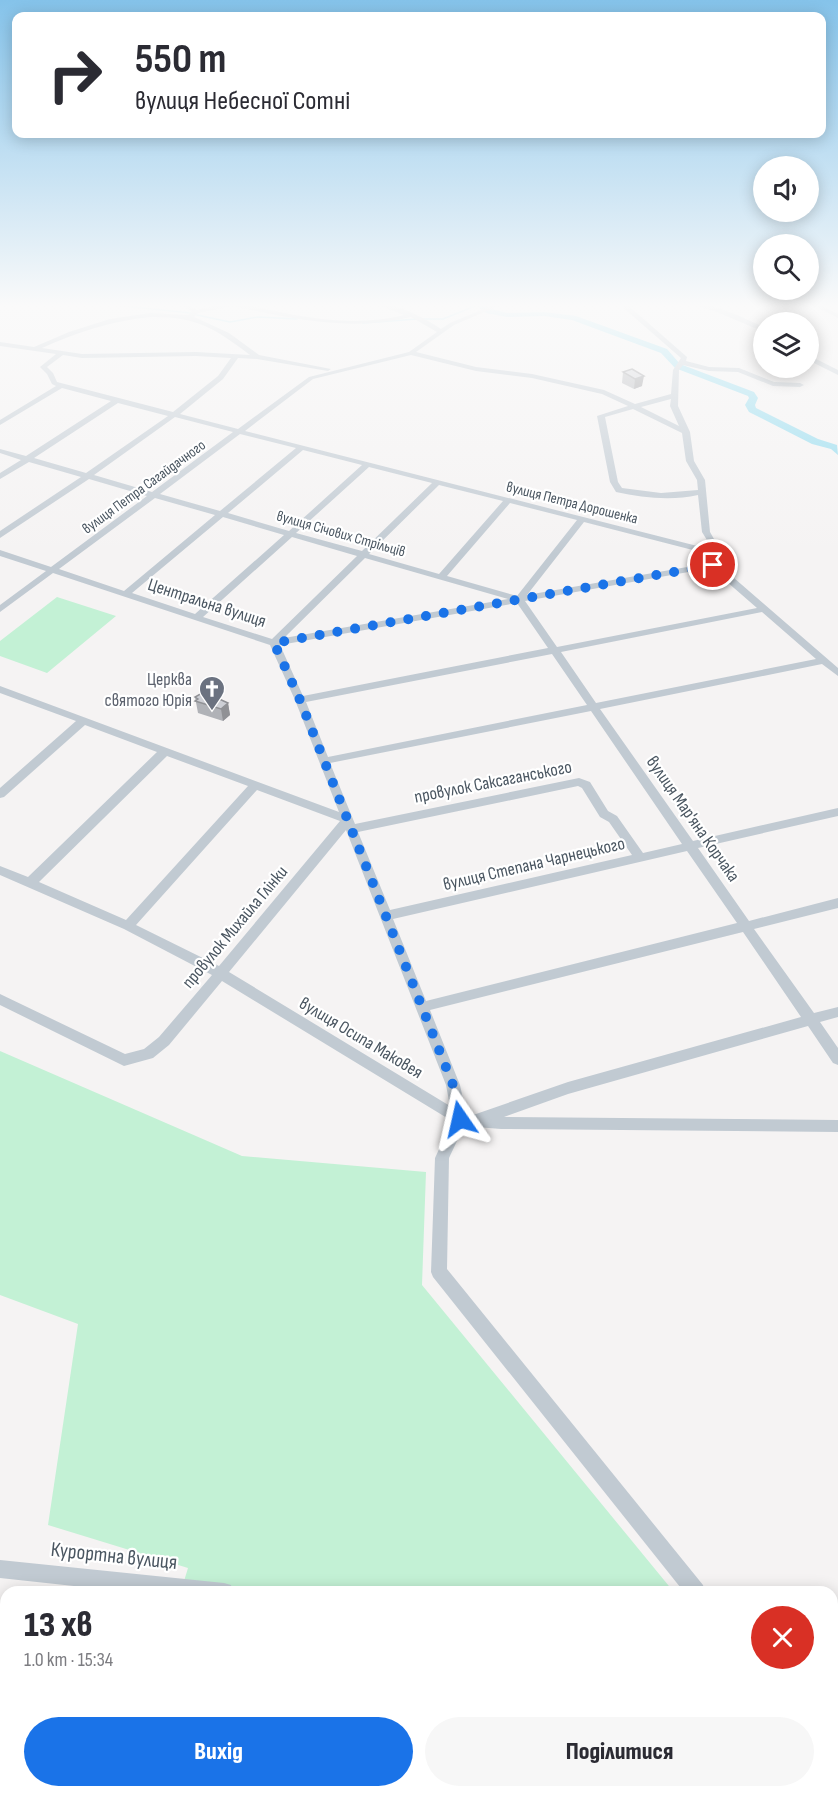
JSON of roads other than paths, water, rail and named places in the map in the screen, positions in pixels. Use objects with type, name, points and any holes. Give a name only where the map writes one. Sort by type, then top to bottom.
[{"type":"street","points":[[0,423],[58,388]]},
{"type":"street","name":"вулиця Петра Дорошенка","points":[[68,388],[720,554]]},
{"type":"street","points":[[0,535],[208,388]]},
{"type":"street","name":"вулиця Петра Сагайдачного","points":[[0,609],[241,432],[290,388]]},
{"type":"street","points":[[585,388],[604,392],[686,432]]},
{"type":"street","points":[[274,643],[713,565],[722,560],[706,532],[701,480],[690,461],[686,432],[674,406],[676,388]]},
{"type":"street","points":[[676,395],[601,416],[608,440],[606,452],[619,490],[660,495],[694,494],[703,491]]},
{"type":"street","points":[[0,477],[117,400]]},
{"type":"street","points":[[126,594],[302,447]]},
{"type":"street","name":"вулиця Січових Стрільців","points":[[0,451],[519,598]]},
{"type":"street","points":[[197,617],[368,464]]},
{"type":"street","points":[[274,643],[437,482]]},
{"type":"street","points":[[442,576],[508,500]]},
{"type":"street","points":[[519,598],[582,519]]},
{"type":"street","name":"Центральна вулиця","points":[[0,553],[274,643],[300,700],[468,1120]]},
{"type":"street","points":[[713,565],[838,673]]},
{"type":"street","name":"вулиця Мар'яна Корчака","points":[[519,598],[838,1059]]},
{"type":"street","points":[[300,700],[764,609]]},
{"type":"street","points":[[324,761],[823,660]]},
{"type":"street","points":[[3,693],[84,720],[255,784],[350,824]]},
{"type":"street","points":[[0,794],[84,720]]},
{"type":"street","points":[[30,883],[165,751]]},
{"type":"street","name":"провулок Саксаганського","points":[[350,824],[579,782],[586,785],[604,814],[613,819],[640,858]]},
{"type":"street","points":[[128,926],[255,784]]},
{"type":"street","name":"вулиця Степана Чарнецького","points":[[386,916],[838,812]]},
{"type":"street","name":"провулок Михайла Глінки","points":[[0,999],[124,1060],[148,1054],[164,1041],[350,824]]},
{"type":"street","name":"вулиця Осипа Маковея","points":[[0,870],[128,926],[220,973],[468,1120]]},
{"type":"street","points":[[422,1007],[838,903]]},
{"type":"street","points":[[691,1586],[439,1272],[442,1158],[468,1120],[568,1088],[838,1012]]},
{"type":"street","points":[[468,1120],[838,1126]]},
{"type":"street","name":"Курортна вулиця","points":[[0,1569],[166,1586]]},
{"type":"waterway","points":[[735,388],[751,394],[754,398],[750,405],[752,410],[815,442],[834,447],[838,452]]},
{"type":"place","name":"Церква святого Юрія","points":[[212,712]]}]
